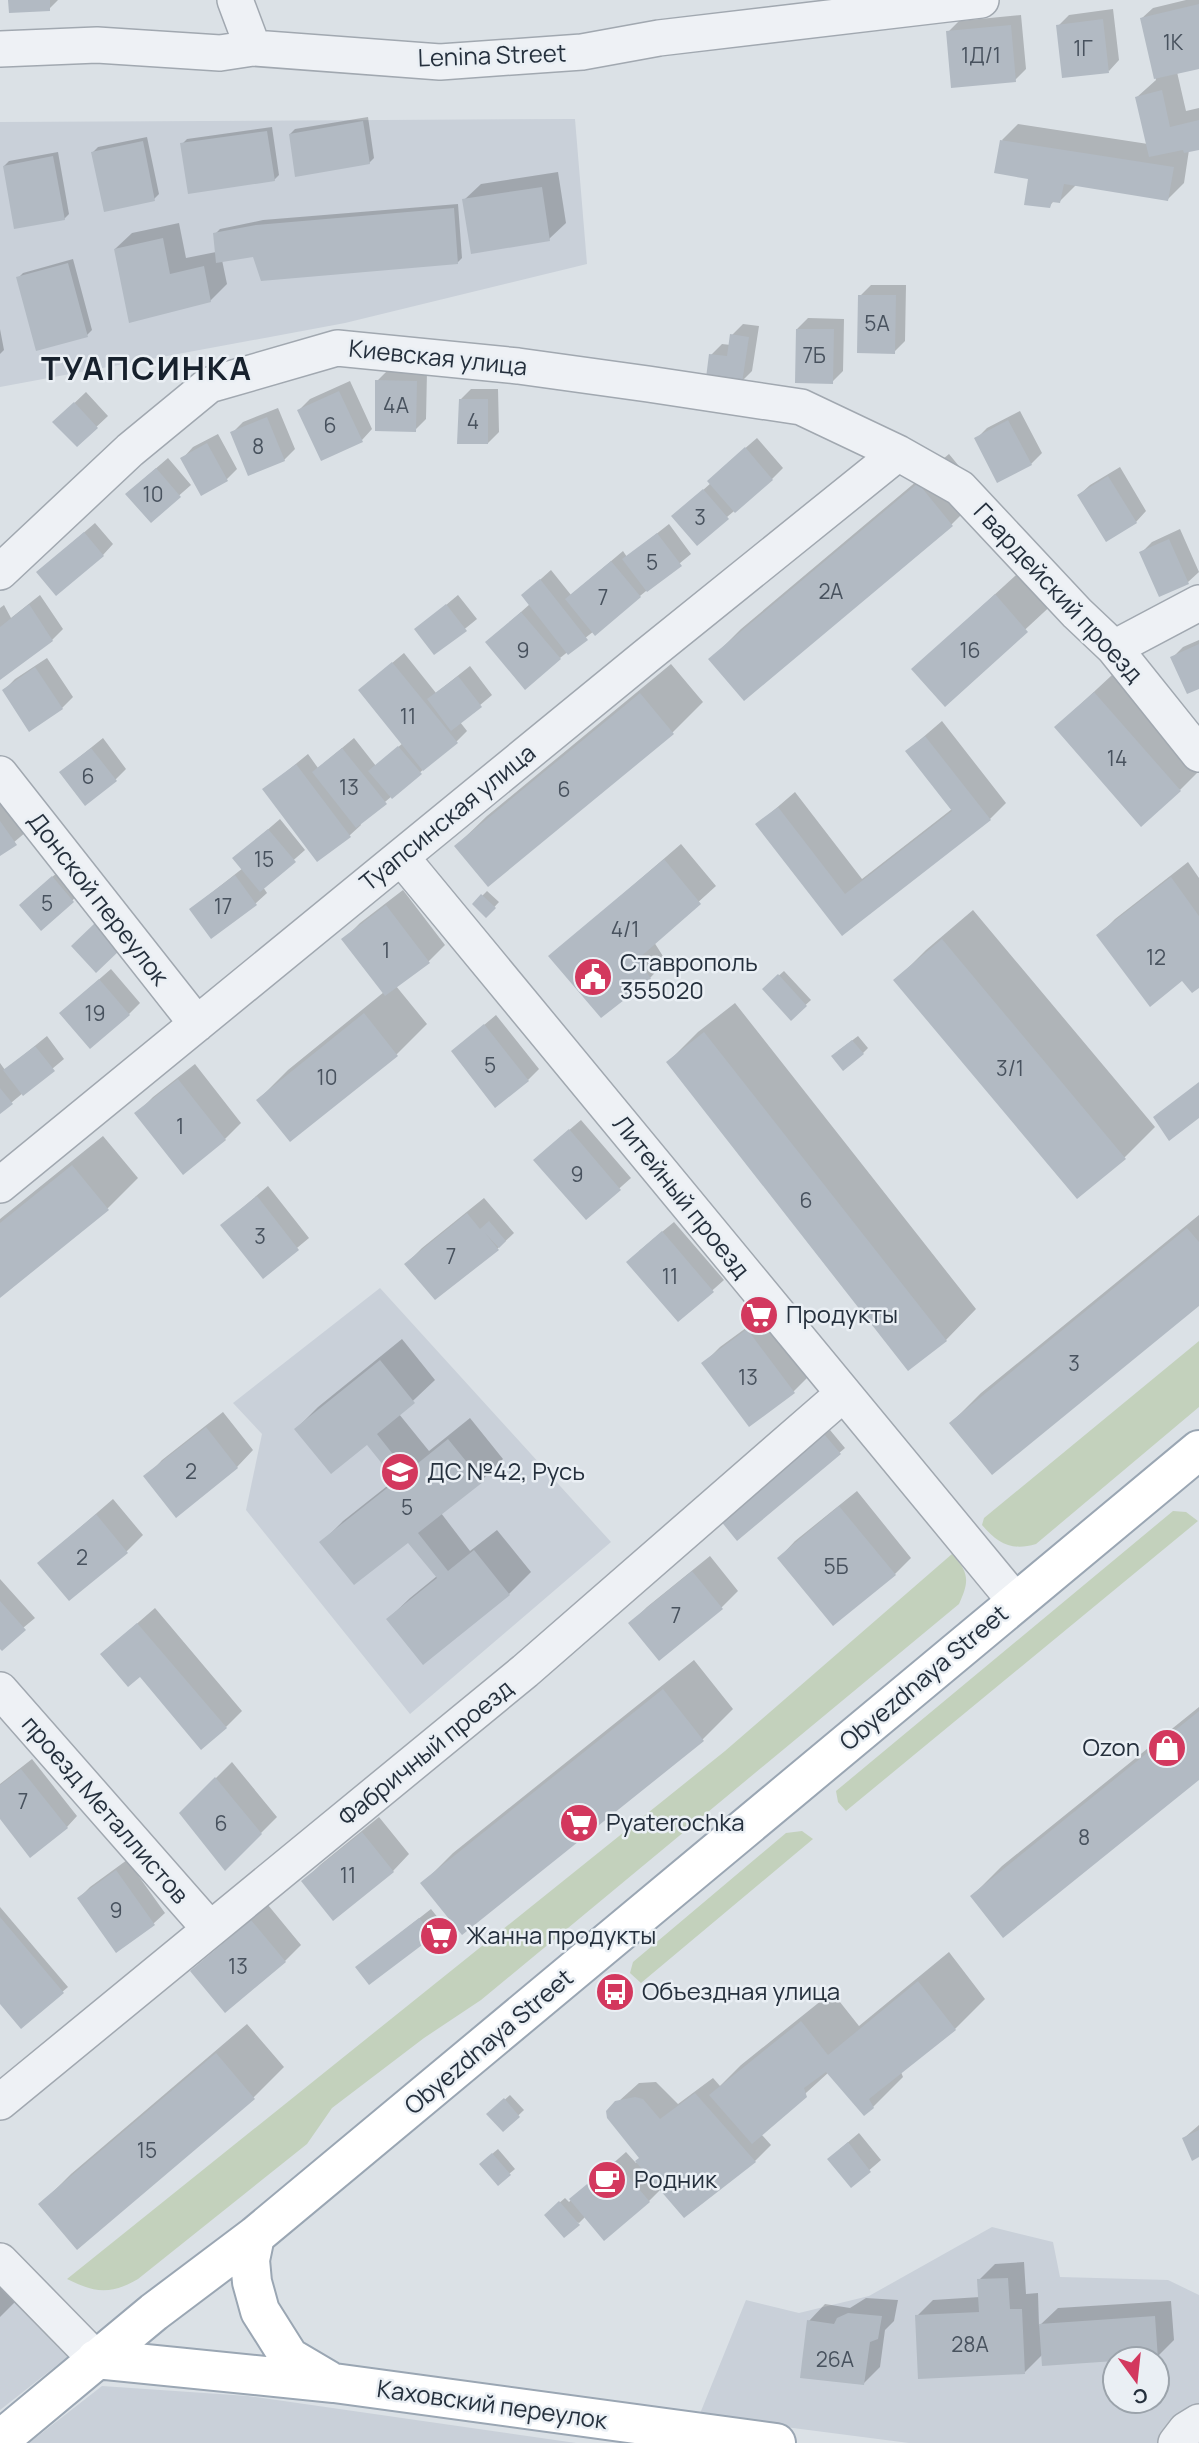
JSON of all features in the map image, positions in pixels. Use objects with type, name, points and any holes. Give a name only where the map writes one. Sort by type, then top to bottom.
[{"type":"main road","name":"Obyezdnaya Street","points":[[0,2440],[96,2359],[255,2236],[1199,1450]]},
{"type":"main road","points":[[255,2236],[250,2260],[251,2282],[260,2311],[289,2357],[334,2383]]},
{"type":"main road","name":"Каховский переулок","points":[[96,2359],[334,2383],[776,2443]]},
{"type":"street","points":[[235,0],[253,48]]},
{"type":"street","name":"Lenina Street","points":[[0,49],[97,45],[220,53],[253,48],[440,62],[582,52],[659,38],[981,0]]},
{"type":"street","name":"Киевская улица","points":[[0,572],[130,450],[209,385],[337,348],[517,366],[801,407],[898,453]]},
{"type":"street","name":"Гвардейский проезд","points":[[898,453],[960,488],[1077,613],[1114,648],[1199,754]]},
{"type":"street","name":"Туапсинская улица","points":[[0,1185],[898,453]]},
{"type":"street","points":[[1114,648],[1199,603]]},
{"type":"street","name":"Донской переулок","points":[[0,774],[197,1024]]},
{"type":"street","name":"Литейный проезд","points":[[401,857],[1016,1602]]},
{"type":"street","name":"Фабричный проезд","points":[[0,2102],[525,1671],[842,1394]]},
{"type":"street","name":"проезд Металлистов","points":[[0,1690],[210,1929]]},
{"type":"street","points":[[0,2261],[96,2359]]},
{"type":"street","points":[[1176,2443],[1186,2430],[1199,2422]]},
{"type":"shaded area","points":[[575,119],[587,264],[345,323],[0,387],[0,122]]},
{"type":"shaded area","name":"ДС №42, Русь","points":[[380,1288],[611,1542],[410,1714],[246,1510],[262,1434],[233,1403]]},
{"type":"shaded area","points":[[992,2227],[1053,2242],[1060,2277],[1168,2280],[1199,2295],[1199,2414],[1170,2443],[909,2443],[699,2416],[746,2300],[799,2313],[869,2296]]},
{"type":"shaded area","points":[[0,2284],[70,2355],[0,2410]]},
{"type":"shaded area","points":[[102,2386],[248,2396],[576,2443],[29,2443]]},
{"type":"green space","points":[[1199,1341],[1199,1407],[1036,1544],[1020,1547],[1006,1544],[982,1525],[984,1518]]},
{"type":"green space","points":[[1173,1511],[1186,1512],[1198,1521],[846,1811],[838,1802],[836,1791]]},
{"type":"green space","points":[[952,1554],[965,1572],[966,1578],[965,1590],[959,1604],[481,2000],[424,2038],[332,2108],[307,2144],[138,2279],[119,2288],[103,2290],[67,2279],[725,1751]]},
{"type":"green space","points":[[802,1831],[813,1839],[641,1983],[630,1973],[633,1962],[786,1833]]},
{"type":"building","points":[[8,0],[50,0],[50,11],[9,13]]},
{"type":"building","points":[[1199,4],[1199,69],[1154,79],[1140,18]]},
{"type":"building","points":[[1103,19],[1109,73],[1062,78],[1056,25]]},
{"type":"building","points":[[1011,25],[1016,82],[951,88],[946,31]]},
{"type":"building","points":[[1162,90],[1170,127],[1199,120],[1199,150],[1184,153],[1183,150],[1149,157],[1135,97]]},
{"type":"building","points":[[363,121],[370,164],[295,177],[289,134]]},
{"type":"building","points":[[267,131],[275,181],[188,194],[180,143]]},
{"type":"building","points":[[1000,140],[1174,167],[1168,201],[1064,184],[1060,203],[1052,202],[1050,208],[1024,205],[1028,179],[994,173]]},
{"type":"building","points":[[143,141],[155,201],[104,212],[91,152]]},
{"type":"building","points":[[53,156],[65,220],[14,229],[3,166]]},
{"type":"building","points":[[542,187],[550,241],[471,254],[462,199]]},
{"type":"building","points":[[454,208],[458,264],[261,281],[253,257],[216,263],[213,233],[256,225]]},
{"type":"building","points":[[163,238],[170,274],[204,266],[211,302],[129,323],[114,249]]},
{"type":"building","points":[[68,263],[88,337],[36,351],[16,277]]},
{"type":"building","points":[[858,295],[896,295],[895,354],[857,353]]},
{"type":"building","points":[[796,329],[834,329],[833,384],[795,383]]},
{"type":"building","points":[[730,334],[749,337],[742,383],[706,378],[709,354],[727,356]]},
{"type":"building","points":[[375,380],[417,381],[416,432],[375,431]]},
{"type":"building","points":[[339,391],[363,442],[321,461],[297,410]]},
{"type":"building","points":[[459,399],[488,399],[488,444],[457,444]]},
{"type":"building","points":[[74,402],[98,428],[77,447],[52,422]]},
{"type":"building","points":[[267,417],[285,461],[248,476],[230,432]]},
{"type":"building","points":[[1008,420],[1032,465],[997,483],[974,438]]},
{"type":"building","points":[[207,443],[228,481],[201,496],[180,458]]},
{"type":"building","points":[[745,447],[773,480],[735,513],[707,481]]},
{"type":"building","points":[[156,468],[181,497],[151,523],[125,494]]},
{"type":"building","points":[[1108,476],[1137,523],[1106,542],[1077,495]]},
{"type":"building","points":[[918,483],[953,526],[744,701],[708,659]]},
{"type":"building","points":[[703,489],[729,519],[697,546],[671,516]]},
{"type":"building","points":[[84,532],[104,556],[56,596],[36,572]]},
{"type":"building","points":[[657,533],[682,566],[647,592],[622,559]]},
{"type":"building","points":[[1169,539],[1189,584],[1159,597],[1139,552]]},
{"type":"building","points":[[611,561],[641,597],[595,636],[565,599]]},
{"type":"building","points":[[540,579],[588,640],[568,655],[521,595]]},
{"type":"building","points":[[995,594],[1028,632],[945,707],[911,669]]},
{"type":"building","points":[[29,604],[53,641],[0,680],[0,627]]},
{"type":"building","points":[[446,604],[467,631],[434,655],[414,629]]},
{"type":"building","points":[[521,612],[561,659],[525,690],[485,642]]},
{"type":"building","points":[[1199,644],[1199,689],[1187,694],[1170,657]]},
{"type":"building","points":[[392,662],[458,743],[423,771],[358,690]]},
{"type":"building","points":[[35,667],[63,709],[29,732],[2,690]]},
{"type":"building","points":[[458,676],[482,707],[451,731],[427,699]]},
{"type":"building","points":[[1094,692],[1181,791],[1141,827],[1054,727]]},
{"type":"building","points":[[640,693],[674,734],[488,887],[454,846]]},
{"type":"building","points":[[925,736],[991,820],[842,936],[755,824],[778,807],[845,894],[952,811],[905,751]]},
{"type":"building","points":[[398,746],[422,774],[392,799],[368,771]]},
{"type":"building","points":[[91,748],[117,781],[85,806],[59,772]]},
{"type":"building","points":[[342,748],[387,804],[356,828],[312,772]]},
{"type":"building","points":[[296,764],[351,837],[317,862],[262,789]]},
{"type":"building","points":[[0,821],[17,845],[0,856]]},
{"type":"building","points":[[268,829],[296,862],[260,892],[232,858]]},
{"type":"building","points":[[664,859],[701,904],[638,959],[651,979],[601,1018],[548,956]]},
{"type":"building","points":[[235,875],[257,905],[211,939],[189,909]]},
{"type":"building","points":[[52,876],[74,902],[41,931],[19,905]]},
{"type":"building","points":[[1171,877],[1199,916],[1199,988],[1192,993],[1182,981],[1150,1007],[1096,935]]},
{"type":"building","points":[[481,894],[496,908],[486,918],[472,904]]},
{"type":"building","points":[[386,905],[430,963],[385,996],[341,939]]},
{"type":"building","points":[[95,923],[120,950],[96,973],[71,946]]},
{"type":"building","points":[[942,939],[1126,1159],[1077,1199],[893,980]]},
{"type":"building","points":[[778,974],[807,1006],[791,1021],[762,989]]},
{"type":"building","points":[[99,979],[130,1015],[90,1049],[59,1013]]},
{"type":"building","points":[[364,1013],[398,1056],[290,1142],[256,1100]]},
{"type":"building","points":[[484,1024],[529,1081],[495,1108],[451,1051]]},
{"type":"building","points":[[704,1032],[947,1341],[908,1371],[666,1062]]},
{"type":"building","points":[[852,1040],[864,1054],[843,1071],[831,1056]]},
{"type":"building","points":[[35,1046],[55,1071],[23,1096],[3,1070]]},
{"type":"building","points":[[178,1079],[226,1140],[183,1175],[134,1113]]},
{"type":"building","points":[[1199,1082],[1199,1118],[1169,1141],[1153,1117]]},
{"type":"building","points":[[0,1088],[13,1104],[0,1114]]},
{"type":"building","points":[[569,1129],[621,1190],[586,1220],[533,1160]]},
{"type":"building","points":[[72,1165],[109,1210],[0,1298],[0,1223]]},
{"type":"building","points":[[257,1196],[299,1250],[263,1279],[220,1225]]},
{"type":"building","points":[[467,1213],[480,1229],[489,1221],[506,1241],[499,1248],[485,1233],[499,1250],[435,1300],[404,1264]]},
{"type":"building","points":[[1187,1228],[1199,1242],[1199,1306],[992,1475],[949,1423]]},
{"type":"building","points":[[662,1231],[714,1292],[678,1322],[626,1262]]},
{"type":"building","points":[[747,1329],[795,1393],[749,1427],[701,1363]]},
{"type":"building","points":[[380,1360],[415,1403],[377,1434],[407,1472],[448,1439],[483,1482],[418,1533],[448,1571],[474,1550],[510,1595],[423,1665],[386,1619],[437,1578],[408,1543],[354,1585],[319,1542],[396,1481],[367,1445],[331,1474],[294,1429]]},
{"type":"building","points":[[206,1427],[238,1468],[176,1518],[143,1476]]},
{"type":"building","points":[[824,1434],[841,1454],[737,1541],[720,1520]]},
{"type":"building","points":[[839,1506],[896,1575],[833,1626],[777,1558]]},
{"type":"building","points":[[96,1514],[128,1553],[69,1601],[37,1563]]},
{"type":"building","points":[[692,1571],[723,1609],[659,1661],[628,1623]]},
{"type":"building","points":[[0,1601],[26,1630],[2,1651],[0,1649]]},
{"type":"building","points":[[137,1623],[227,1728],[201,1750],[140,1677],[128,1687],[100,1654]]},
{"type":"building","points":[[663,1689],[704,1741],[462,1935],[420,1883]]},
{"type":"building","points":[[1199,1711],[1199,1780],[1003,1938],[970,1896]]},
{"type":"building","points":[[21,1769],[68,1828],[30,1858],[0,1819],[0,1785]]},
{"type":"building","points":[[215,1777],[262,1834],[225,1871],[179,1813]]},
{"type":"building","points":[[362,1832],[394,1872],[333,1921],[301,1881]]},
{"type":"building","points":[[116,1870],[155,1925],[116,1953],[77,1898]]},
{"type":"building","points":[[0,1917],[64,1993],[21,2029],[0,2004]]},
{"type":"building","points":[[419,1918],[434,1936],[369,1985],[355,1967]]},
{"type":"building","points":[[251,1920],[286,1962],[225,2013],[190,1971]]},
{"type":"building","points":[[918,1981],[956,2030],[869,2099],[874,2108],[864,2116],[826,2072],[804,2088],[807,2097],[752,2144],[709,2095],[801,2021],[828,2055]]},
{"type":"building","points":[[216,2053],[255,2099],[77,2250],[38,2204]]},
{"type":"building","points":[[695,2093],[756,2162],[684,2218],[635,2161],[639,2158],[607,2118],[606,2111],[615,2101],[635,2097],[643,2099],[660,2119]]},
{"type":"building","points":[[504,2098],[520,2117],[503,2132],[486,2114]]},
{"type":"building","points":[[1199,2130],[1199,2157],[1192,2161],[1182,2138]]},
{"type":"building","points":[[848,2142],[871,2172],[851,2188],[827,2159]]},
{"type":"building","points":[[492,2153],[511,2175],[498,2186],[479,2164]]},
{"type":"building","points":[[615,2161],[650,2202],[604,2241],[569,2199]]},
{"type":"building","points":[[559,2201],[580,2225],[564,2238],[544,2215]]},
{"type":"building","points":[[1008,2278],[1010,2309],[1022,2309],[1025,2374],[918,2379],[915,2315],[979,2312],[977,2279]]},
{"type":"building","points":[[848,2313],[882,2316],[878,2339],[870,2342],[864,2385],[800,2378],[807,2320],[834,2324],[837,2318]]},
{"type":"building","points":[[1155,2316],[1157,2345],[1101,2345],[1101,2362],[1042,2366],[1039,2324]]},
{"type":"place","name":"Ставрополь 355020","points":[[593,977]]},
{"type":"place","name":"Продукты","points":[[759,1315]]},
{"type":"place","name":"ДС №42, Русь","points":[[400,1472]]},
{"type":"place","name":"Ozon","points":[[1167,1748]]},
{"type":"place","name":"Pyaterochka","points":[[579,1823]]},
{"type":"place","name":"Жанна продукты","points":[[439,1936]]},
{"type":"place","name":"Объездная улица","points":[[615,1992]]},
{"type":"place","name":"Родник","points":[[607,2180]]},
{"type":"district","name":"ТУАПСИНКА","points":[[147,369]]}]
